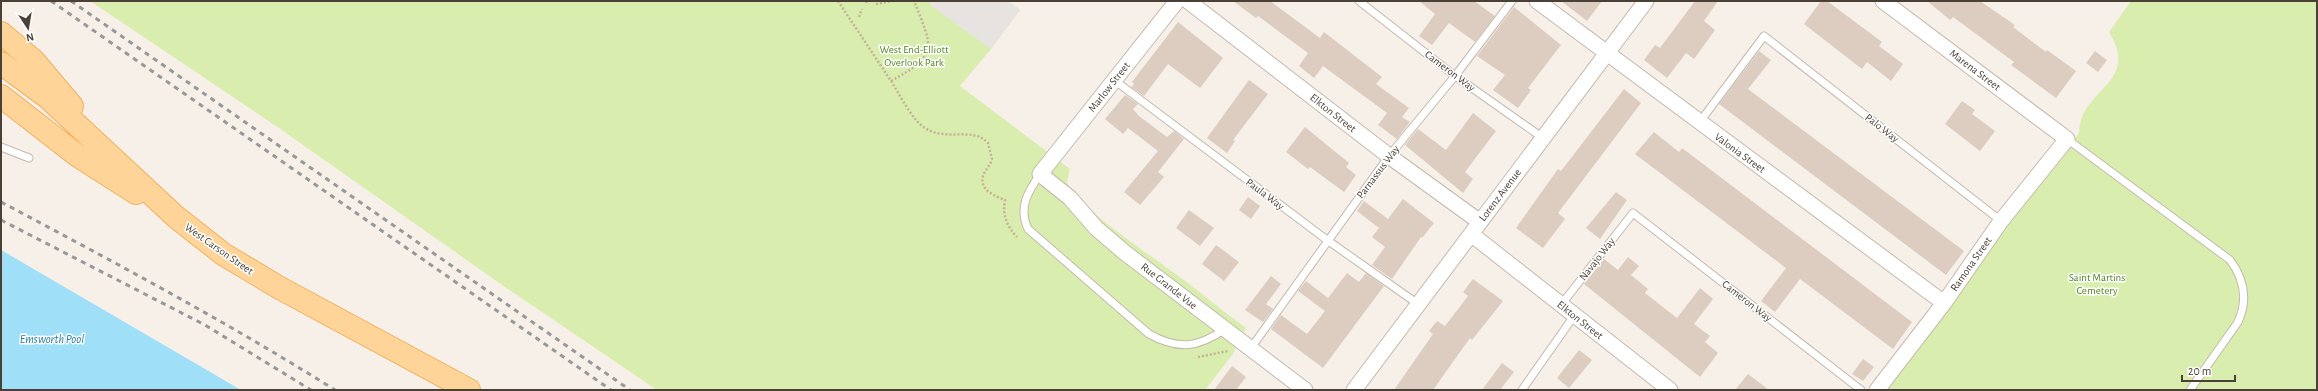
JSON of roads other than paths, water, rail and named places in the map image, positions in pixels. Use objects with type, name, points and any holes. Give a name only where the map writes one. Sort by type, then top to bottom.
[{"type":"main road","points":[[1,33],[19,47],[48,76],[114,158]]},
{"type":"main road","name":"West Carson Street","points":[[1,63],[47,97],[176,217],[204,240],[249,271],[469,390]]},
{"type":"main road","points":[[1,96],[78,156],[176,217]]},
{"type":"street","name":"Marlow Street","points":[[1040,174],[1177,1]]},
{"type":"street","name":"Elkton Street","points":[[1188,1],[1389,156],[1475,228],[1574,316],[1670,390]]},
{"type":"street","name":"Valonia Street","points":[[1537,1],[1606,54],[1944,303]]},
{"type":"street","name":"Lorenz Avenue","points":[[1354,390],[1646,1]]},
{"type":"street","name":"Marena Street","points":[[1883,1],[2067,139]]},
{"type":"street","name":"Ramona Street","points":[[1877,390],[1944,303],[2001,221],[2067,139]]},
{"type":"street","name":"Rue Grande Vue","points":[[1040,174],[1070,198],[1096,228],[1124,252],[1305,390]]},
{"type":"lane","name":"Cameron Way","points":[[1359,1],[1455,76],[1543,138]]},
{"type":"lane","name":"Parnassus Way","points":[[1251,348],[1327,240],[1389,156],[1455,76],[1512,1]]},
{"type":"lane","name":"Palo Way","points":[[1699,123],[1764,36],[2001,221]]},
{"type":"lane","name":"Paula Way","points":[[1114,80],[1327,240],[1418,304]]},
{"type":"lane","points":[[2067,139],[2230,260],[2241,279],[2245,300],[2244,310],[2238,322],[2190,390]]},
{"type":"lane","points":[[1,147],[29,158]]},
{"type":"lane","points":[[1040,174],[1029,190],[1024,203],[1023,213],[1028,229],[1137,324],[1163,342],[1178,345],[1198,344],[1224,329]]},
{"type":"lane","name":"Cameron Way","points":[[1633,213],[1861,390]]},
{"type":"lane","name":"Navajo Way","points":[[1561,305],[1633,213]]},
{"type":"lane","points":[[1522,390],[1574,316]]},
{"type":"water","name":"Emsworth Pool","points":[[1,250],[241,390],[1,390]]},
{"type":"railway","points":[[51,1],[611,390]]},
{"type":"railway","points":[[71,1],[630,390]]},
{"type":"railway","points":[[1,202],[212,316],[335,390]]},
{"type":"railway","points":[[1,220],[205,325],[311,390]]},
{"type":"park label","name":"West End-Elliott Overlook Park","points":[[914,55]]},
{"type":"park label","name":"Saint Martins Cemetery","points":[[2097,283]]}]
